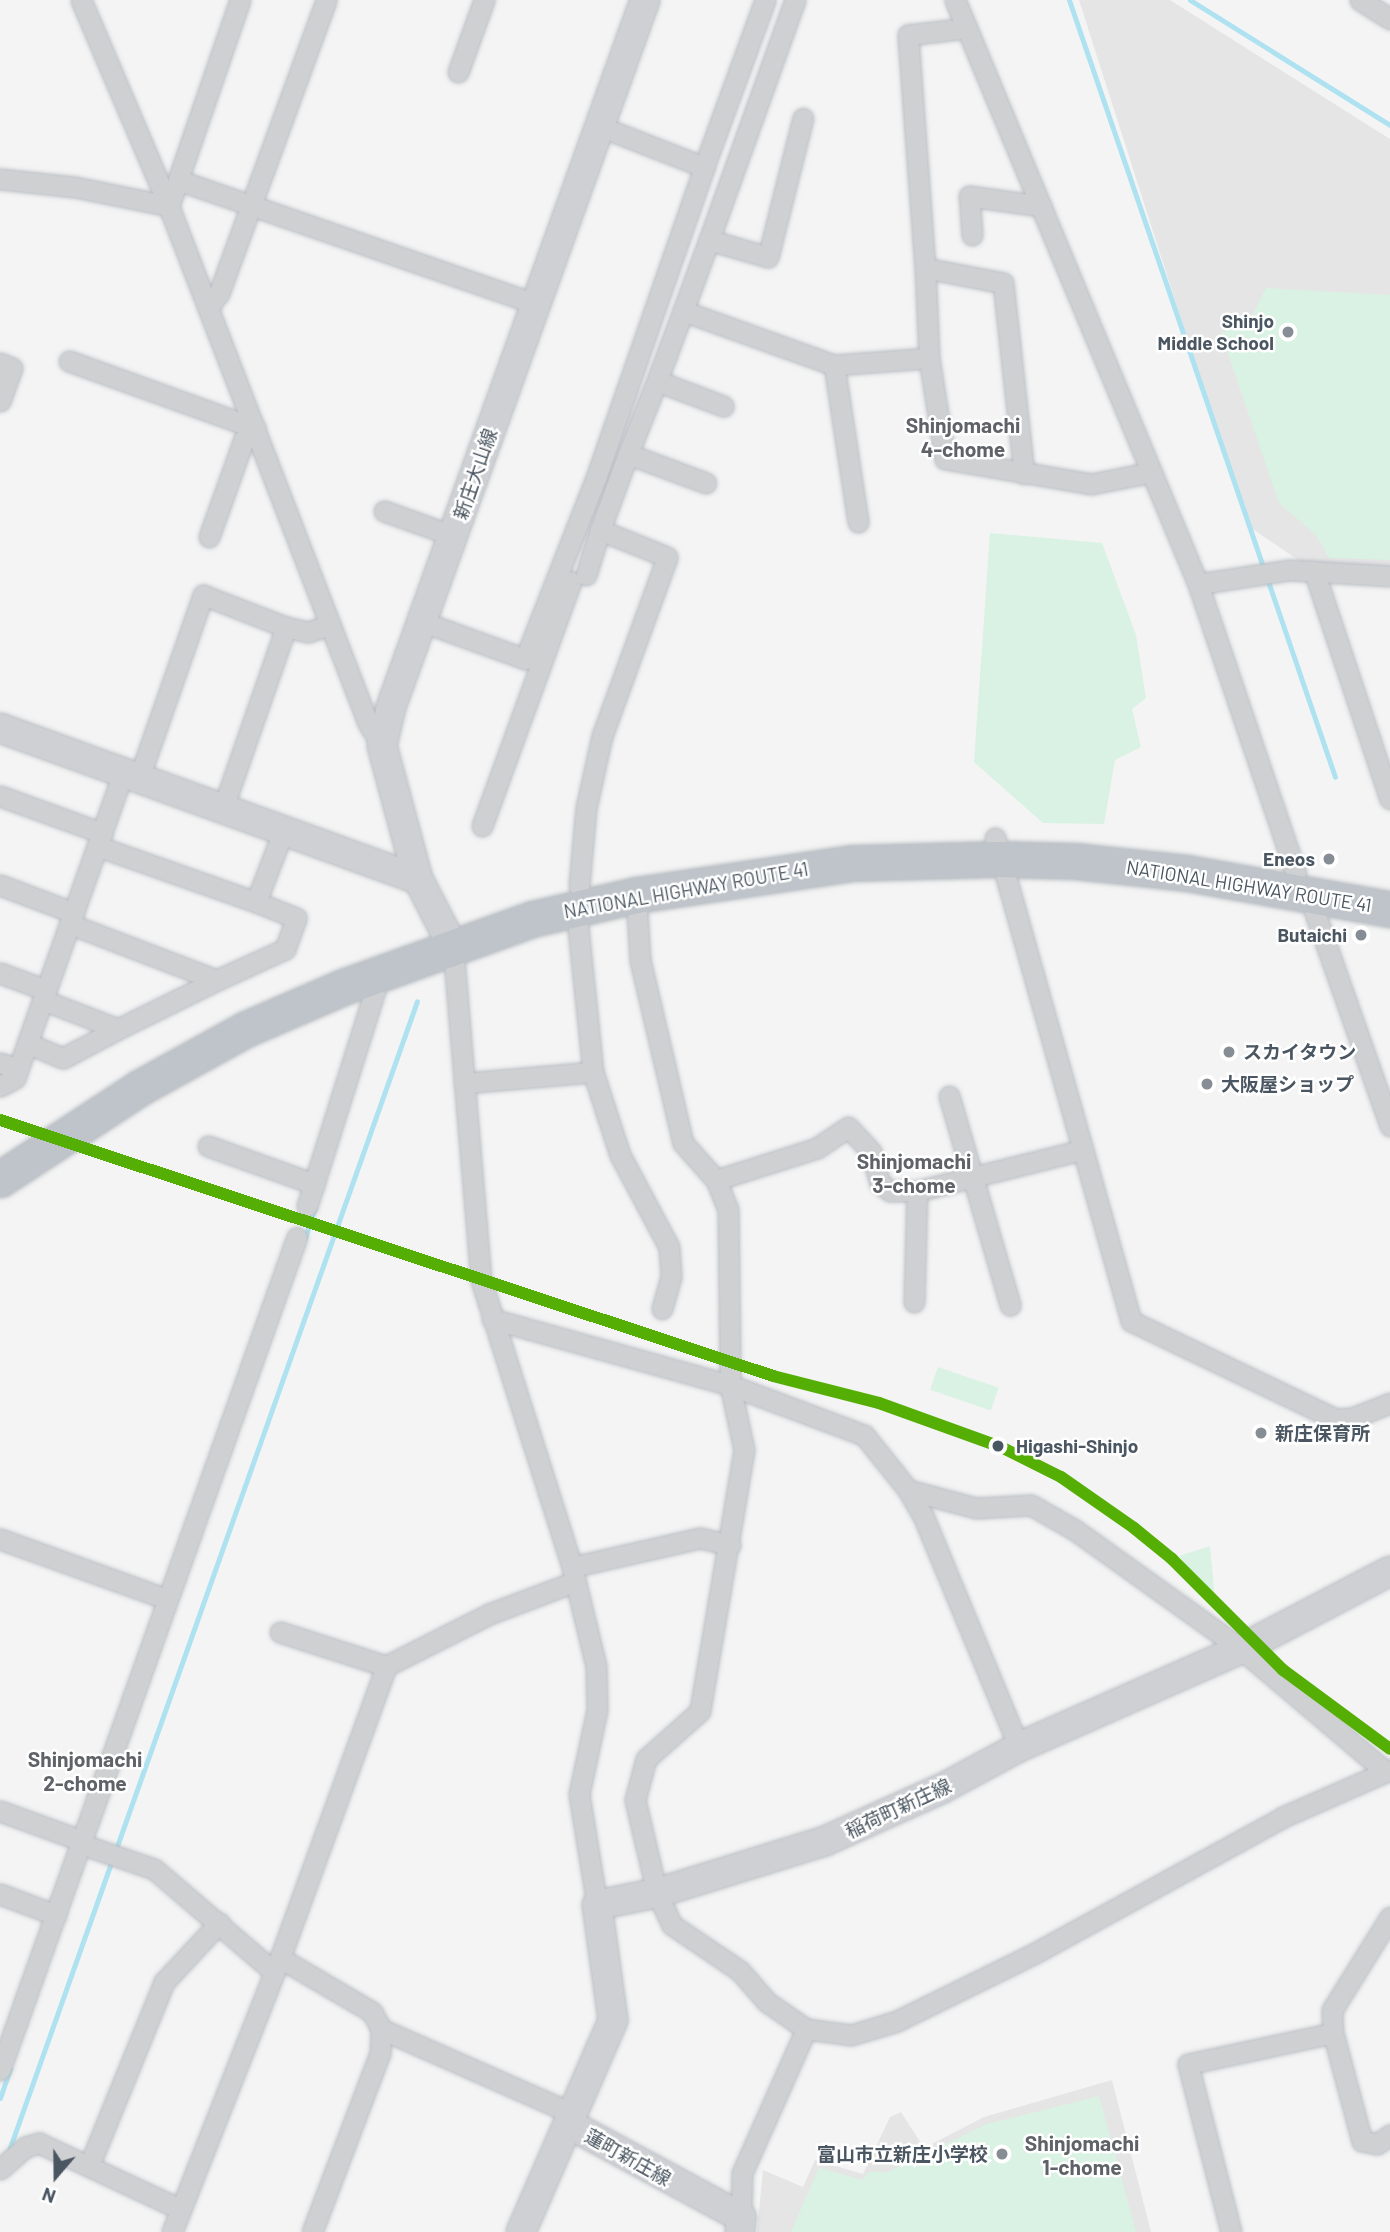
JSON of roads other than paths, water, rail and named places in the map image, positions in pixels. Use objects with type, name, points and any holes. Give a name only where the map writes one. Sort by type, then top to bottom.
[{"type":"highway","name":"NATIONAL HIGHWAY ROUTE 41","points":[[0,1158],[130,1073],[237,1014],[339,979],[448,936],[577,897],[850,844],[1003,849],[1187,873],[1390,890]]},
{"type":"highway","name":"NATIONAL HIGHWAY ROUTE 41","points":[[577,897],[636,895],[852,863],[1003,849]]},
{"type":"highway","name":"NATIONAL HIGHWAY ROUTE 41","points":[[1302,883],[1390,909]]},
{"type":"highway","name":"NATIONAL HIGHWAY ROUTE 41","points":[[0,1179],[139,1088],[246,1029],[339,979],[381,972],[448,936]]},
{"type":"main road","name":"新庄大山線","points":[[382,746],[534,303],[645,0]]},
{"type":"main road","points":[[2,733],[224,805],[418,880]]},
{"type":"main road","points":[[382,746],[418,880],[448,936]]},
{"type":"main road","name":"稲荷町新庄線","points":[[597,1905],[657,1893],[825,1841],[943,1788],[1020,1747],[1241,1649],[1390,1571]]},
{"type":"main road","points":[[571,2119],[613,2020],[597,1905]]},
{"type":"main road","name":"蓮町新庄線","points":[[521,2232],[571,2119],[741,2224]]},
{"type":"street","points":[[81,0],[169,206],[368,723],[382,746]]},
{"type":"street","points":[[169,206],[240,0]]},
{"type":"street","points":[[208,308],[219,293],[326,0]]},
{"type":"street","points":[[458,72],[484,0]]},
{"type":"street","points":[[534,682],[524,659],[596,478],[765,0]]},
{"type":"street","points":[[482,826],[534,682],[600,530],[657,381],[795,0]]},
{"type":"street","points":[[955,0],[1198,584],[1390,1126]]},
{"type":"street","points":[[1360,0],[1390,19]]},
{"type":"street","points":[[967,28],[908,35],[929,358],[945,459],[1091,484],[1152,472]]},
{"type":"street","points":[[709,240],[768,257],[803,118]]},
{"type":"street","points":[[599,126],[704,167]]},
{"type":"street","points":[[0,179],[75,187],[169,206]]},
{"type":"street","points":[[178,180],[534,303]]},
{"type":"street","points":[[972,235],[969,196],[1041,206]]},
{"type":"street","points":[[925,268],[1003,283],[1024,474]]},
{"type":"street","points":[[683,311],[834,365],[929,358]]},
{"type":"street","points":[[69,361],[255,428]]},
{"type":"street","points":[[0,363],[12,368],[0,401]]},
{"type":"street","points":[[834,365],[858,522]]},
{"type":"street","points":[[657,381],[723,406]]},
{"type":"street","points":[[209,537],[244,439],[255,428]]},
{"type":"street","points":[[628,454],[706,483]]},
{"type":"street","points":[[384,511],[454,536]]},
{"type":"street","points":[[600,530],[667,557],[602,736],[586,807],[577,897],[593,1072],[620,1155],[669,1247],[671,1277],[662,1309]]},
{"type":"street","points":[[1198,584],[1290,569],[1390,576]]},
{"type":"street","points":[[1314,571],[1390,799]]},
{"type":"street","points":[[0,1086],[15,1078],[9,1066],[27,1043],[100,839],[132,773],[203,595],[308,632],[330,625]]},
{"type":"street","points":[[423,622],[524,659]]},
{"type":"street","points":[[224,805],[286,626]]},
{"type":"street","points":[[0,796],[296,918],[285,949],[117,1029],[63,1058],[27,1043]]},
{"type":"street","points":[[256,902],[284,829]]},
{"type":"street","points":[[1003,849],[1037,954],[1030,973],[1130,1321],[1336,1419],[1352,1418],[1390,1403]]},
{"type":"street","points":[[0,885],[217,980]]},
{"type":"street","points":[[636,895],[640,960],[683,1143],[716,1180],[729,1209],[730,1385],[744,1450],[700,1711],[646,1759],[635,1800],[657,1893],[671,1924],[740,1971],[767,2002],[806,2029],[851,2035],[897,2021],[1035,1953],[1173,1873],[1283,1817],[1388,1771],[1241,1649],[1075,1530],[1031,1505],[976,1508],[908,1490]]},
{"type":"street","points":[[448,936],[464,1083],[478,1257],[492,1319],[573,1574],[596,1666],[597,1710],[579,1794],[597,1905]]},
{"type":"street","points":[[307,1206],[381,972]]},
{"type":"street","points":[[0,973],[117,1029]]},
{"type":"street","points":[[464,1083],[593,1072]]},
{"type":"street","points":[[949,1096],[1010,1305]]},
{"type":"street","points":[[716,1180],[817,1148],[848,1127],[871,1152],[880,1183],[890,1191],[917,1191],[1081,1150]]},
{"type":"street","points":[[208,1146],[314,1184]]},
{"type":"street","points":[[914,1302],[917,1191]]},
{"type":"street","points":[[0,2070],[4,2049],[83,1844],[167,1599],[297,1237]]},
{"type":"street","points":[[492,1319],[730,1385],[864,1434],[908,1490],[1020,1747]]},
{"type":"street","points":[[172,2232],[277,1965],[386,1666],[573,1574],[700,1538],[730,1545]]},
{"type":"street","points":[[0,1539],[167,1599]]},
{"type":"street","points":[[280,1632],[386,1666]]},
{"type":"street","points":[[0,1811],[154,1869],[219,1923],[277,1965],[372,2012],[381,2029],[380,2053],[312,2232]]},
{"type":"street","points":[[0,1894],[56,1915]]},
{"type":"street","points":[[1390,1917],[1332,2010],[1333,2033],[1362,2141],[1377,2144],[1390,2135]]},
{"type":"street","points":[[89,2166],[164,1982],[219,1923]]},
{"type":"street","points":[[381,2029],[571,2119]]},
{"type":"street","points":[[741,2224],[743,2173],[806,2029]]},
{"type":"street","points":[[1231,2232],[1188,2064],[1333,2033]]},
{"type":"street","points":[[0,2169],[25,2147],[39,2143],[180,2209]]},
{"type":"waterway","points":[[1069,0],[1335,777]]},
{"type":"waterway","points":[[1190,0],[1390,125]]},
{"type":"waterway","points":[[8,2153],[417,1001]]},
{"type":"waterway","points":[[305,1238],[315,1208]]},
{"type":"waterway","points":[[0,2098],[10,2069]]},
{"type":"place","name":"Shinjo Middle School","points":[[1288,332]]},
{"type":"place","name":"Eneos","points":[[1329,859]]},
{"type":"place","name":"Butaichi","points":[[1361,935]]},
{"type":"place","name":"スカイタウン","points":[[1229,1052]]},
{"type":"place","name":"大阪屋ショップ","points":[[1207,1084]]},
{"type":"place","name":"新庄保育所","points":[[1261,1433]]},
{"type":"place","name":"Higashi-Shinjo","points":[[998,1446]]},
{"type":"place","name":"富山市立新庄小学校","points":[[1002,2154]]},
{"type":"district","name":"Shinjomachi 4-chome","points":[[963,437]]},
{"type":"district","name":"Shinjomachi 3-chome","points":[[914,1173]]},
{"type":"district","name":"Shinjomachi 2-chome","points":[[85,1771]]},
{"type":"district","name":"Shinjomachi 1-chome","points":[[1082,2155]]}]
